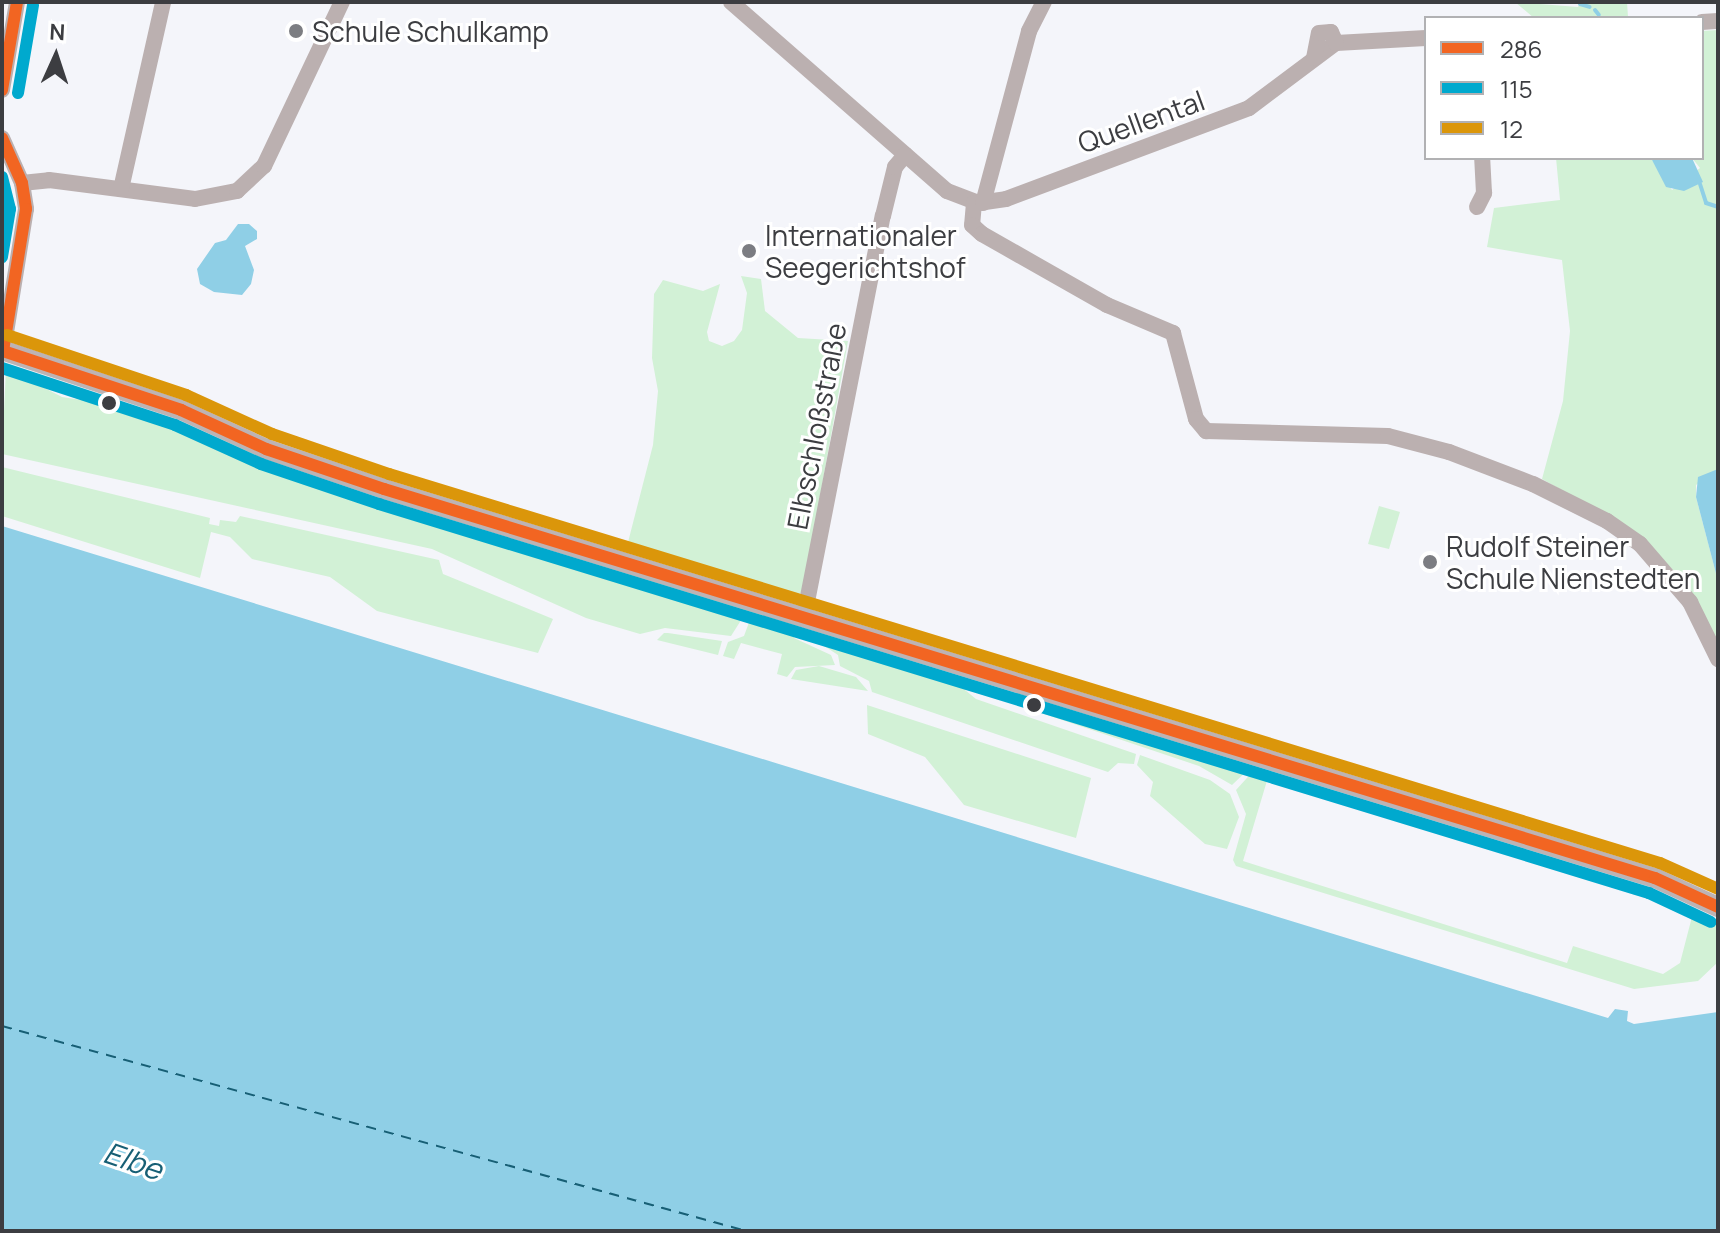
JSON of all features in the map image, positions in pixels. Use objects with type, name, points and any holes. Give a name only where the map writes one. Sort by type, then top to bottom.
[{"type":"main road","points":[[2,350],[181,410],[266,449],[346,477],[1641,874],[1717,904]]},
{"type":"street","points":[[2,90],[17,2]]},
{"type":"street","points":[[121,189],[163,2]]},
{"type":"street","points":[[22,183],[49,180],[208,200],[250,182],[264,166],[342,2]]},
{"type":"street","points":[[731,2],[947,191],[978,203]]},
{"type":"street","points":[[1044,2],[1029,31],[972,225],[982,234],[1107,305],[1173,333],[1196,419],[1206,431],[1388,436],[1449,452],[1544,489],[1607,521],[1640,544],[1690,602],[1718,659]]},
{"type":"street","name":"Quellental","points":[[978,203],[1006,199],[1249,108],[1314,58],[1319,33],[1331,32],[1336,43],[1424,38]]},
{"type":"street","points":[[2,138],[22,183],[25,220],[2,350]]},
{"type":"street","name":"Elbschloßstraße","points":[[804,617],[883,216],[895,167],[905,155]]},
{"type":"street","points":[[1477,207],[1484,193],[1482,160]]},
{"type":"green space","points":[[1515,2],[1578,7],[1580,2],[1627,2],[1628,16],[1532,16]]},
{"type":"green space","points":[[1718,30],[1718,469],[1696,485],[1696,497],[1718,581],[1718,649],[1677,574],[1636,532],[1542,479],[1563,401],[1570,331],[1562,260],[1487,247],[1494,208],[1560,200],[1556,160],[1652,160],[1672,190],[1700,168],[1694,160],[1704,160],[1704,31]]},
{"type":"green space","points":[[741,276],[761,279],[765,311],[798,338],[848,341],[803,591],[790,601],[626,550],[653,445],[658,391],[652,358],[654,294],[663,280],[703,291],[720,284],[707,332],[709,341],[722,346],[734,341],[742,330],[747,293]]},
{"type":"green space","points":[[6,368],[62,397],[141,409],[180,422],[329,485],[799,625],[794,638],[831,655],[835,665],[795,667],[787,677],[777,674],[782,654],[741,643],[734,659],[723,656],[728,642],[744,636],[751,617],[745,614],[731,636],[665,628],[640,634],[586,618],[432,549],[2,454]]},
{"type":"green space","points":[[2,467],[210,518],[209,524],[219,526],[220,520],[236,522],[240,516],[439,560],[443,574],[553,619],[538,653],[377,611],[330,577],[252,559],[230,537],[211,532],[200,578],[2,516]]},
{"type":"green space","points":[[1379,506],[1400,512],[1389,549],[1368,544]]},
{"type":"green space","points":[[814,631],[964,678],[965,690],[976,699],[1136,754],[1134,764],[1118,763],[1108,772],[872,692],[869,681],[840,666],[838,655],[812,638]]},
{"type":"green space","points":[[664,633],[722,641],[718,655],[657,640]]},
{"type":"green space","points":[[819,666],[856,677],[868,691],[791,679],[796,670]]},
{"type":"green space","points":[[979,686],[1034,707],[1066,710],[1251,767],[1232,785],[1199,766],[988,695]]},
{"type":"green space","points":[[867,705],[1091,778],[1076,838],[964,805],[925,757],[868,734]]},
{"type":"green space","points":[[1140,755],[1210,780],[1230,794],[1239,817],[1227,849],[1205,844],[1150,796],[1153,782],[1137,765]]},
{"type":"green space","points":[[1256,768],[1269,774],[1243,861],[1567,963],[1573,946],[1663,974],[1680,963],[1694,909],[1718,920],[1718,962],[1698,981],[1634,989],[1236,866],[1233,860],[1246,814],[1236,790]]},
{"type":"water","points":[[1652,160],[1693,160],[1703,182],[1684,191],[1666,187]]},
{"type":"water","points":[[238,224],[249,224],[257,231],[257,239],[245,246],[254,270],[251,284],[242,295],[214,292],[200,284],[197,269],[215,243],[226,240]]},
{"type":"water","points":[[1718,469],[1718,581],[1696,497],[1698,477]]},
{"type":"water","name":"Elbe","points":[[2,526],[1608,1018],[1615,1009],[1628,1011],[1627,1021],[1634,1024],[1718,1012],[1718,1231],[2,1231]]},
{"type":"waterway","points":[[1542,2],[1558,2]]},
{"type":"waterway","points":[[1580,4],[1590,7]]},
{"type":"waterway","points":[[1595,10],[1599,15]]},
{"type":"waterway","points":[[1700,184],[1706,203],[1718,207]]},
{"type":"ferry route","points":[[2,1026],[746,1231]]},
{"type":"transit line","name":"286","points":[[2,90],[17,2]]},
{"type":"transit line","name":"115","points":[[18,93],[33,5]]},
{"type":"transit line","name":"286","points":[[2,138],[22,183],[26,209],[3,351]]},
{"type":"transit line","name":"115","points":[[2,177],[10,209],[2,257]]},
{"type":"transit line","name":"12","points":[[7,335],[186,395],[272,434],[389,474],[1660,863],[1718,889]]},
{"type":"transit line","name":"286","points":[[3,351],[181,410],[266,449],[384,489],[1655,878],[1718,907]]},
{"type":"transit line","name":"115","points":[[2,368],[175,425],[261,464],[379,504],[1649,893],[1711,922]]},
{"type":"place","name":"Schule Schulkamp","points":[[296,31]]},
{"type":"place","name":"Internationaler Seegerichtshof","points":[[749,251]]},
{"type":"place","name":"Rudolf Steiner Schule Nienstedten","points":[[1430,562]]}]
